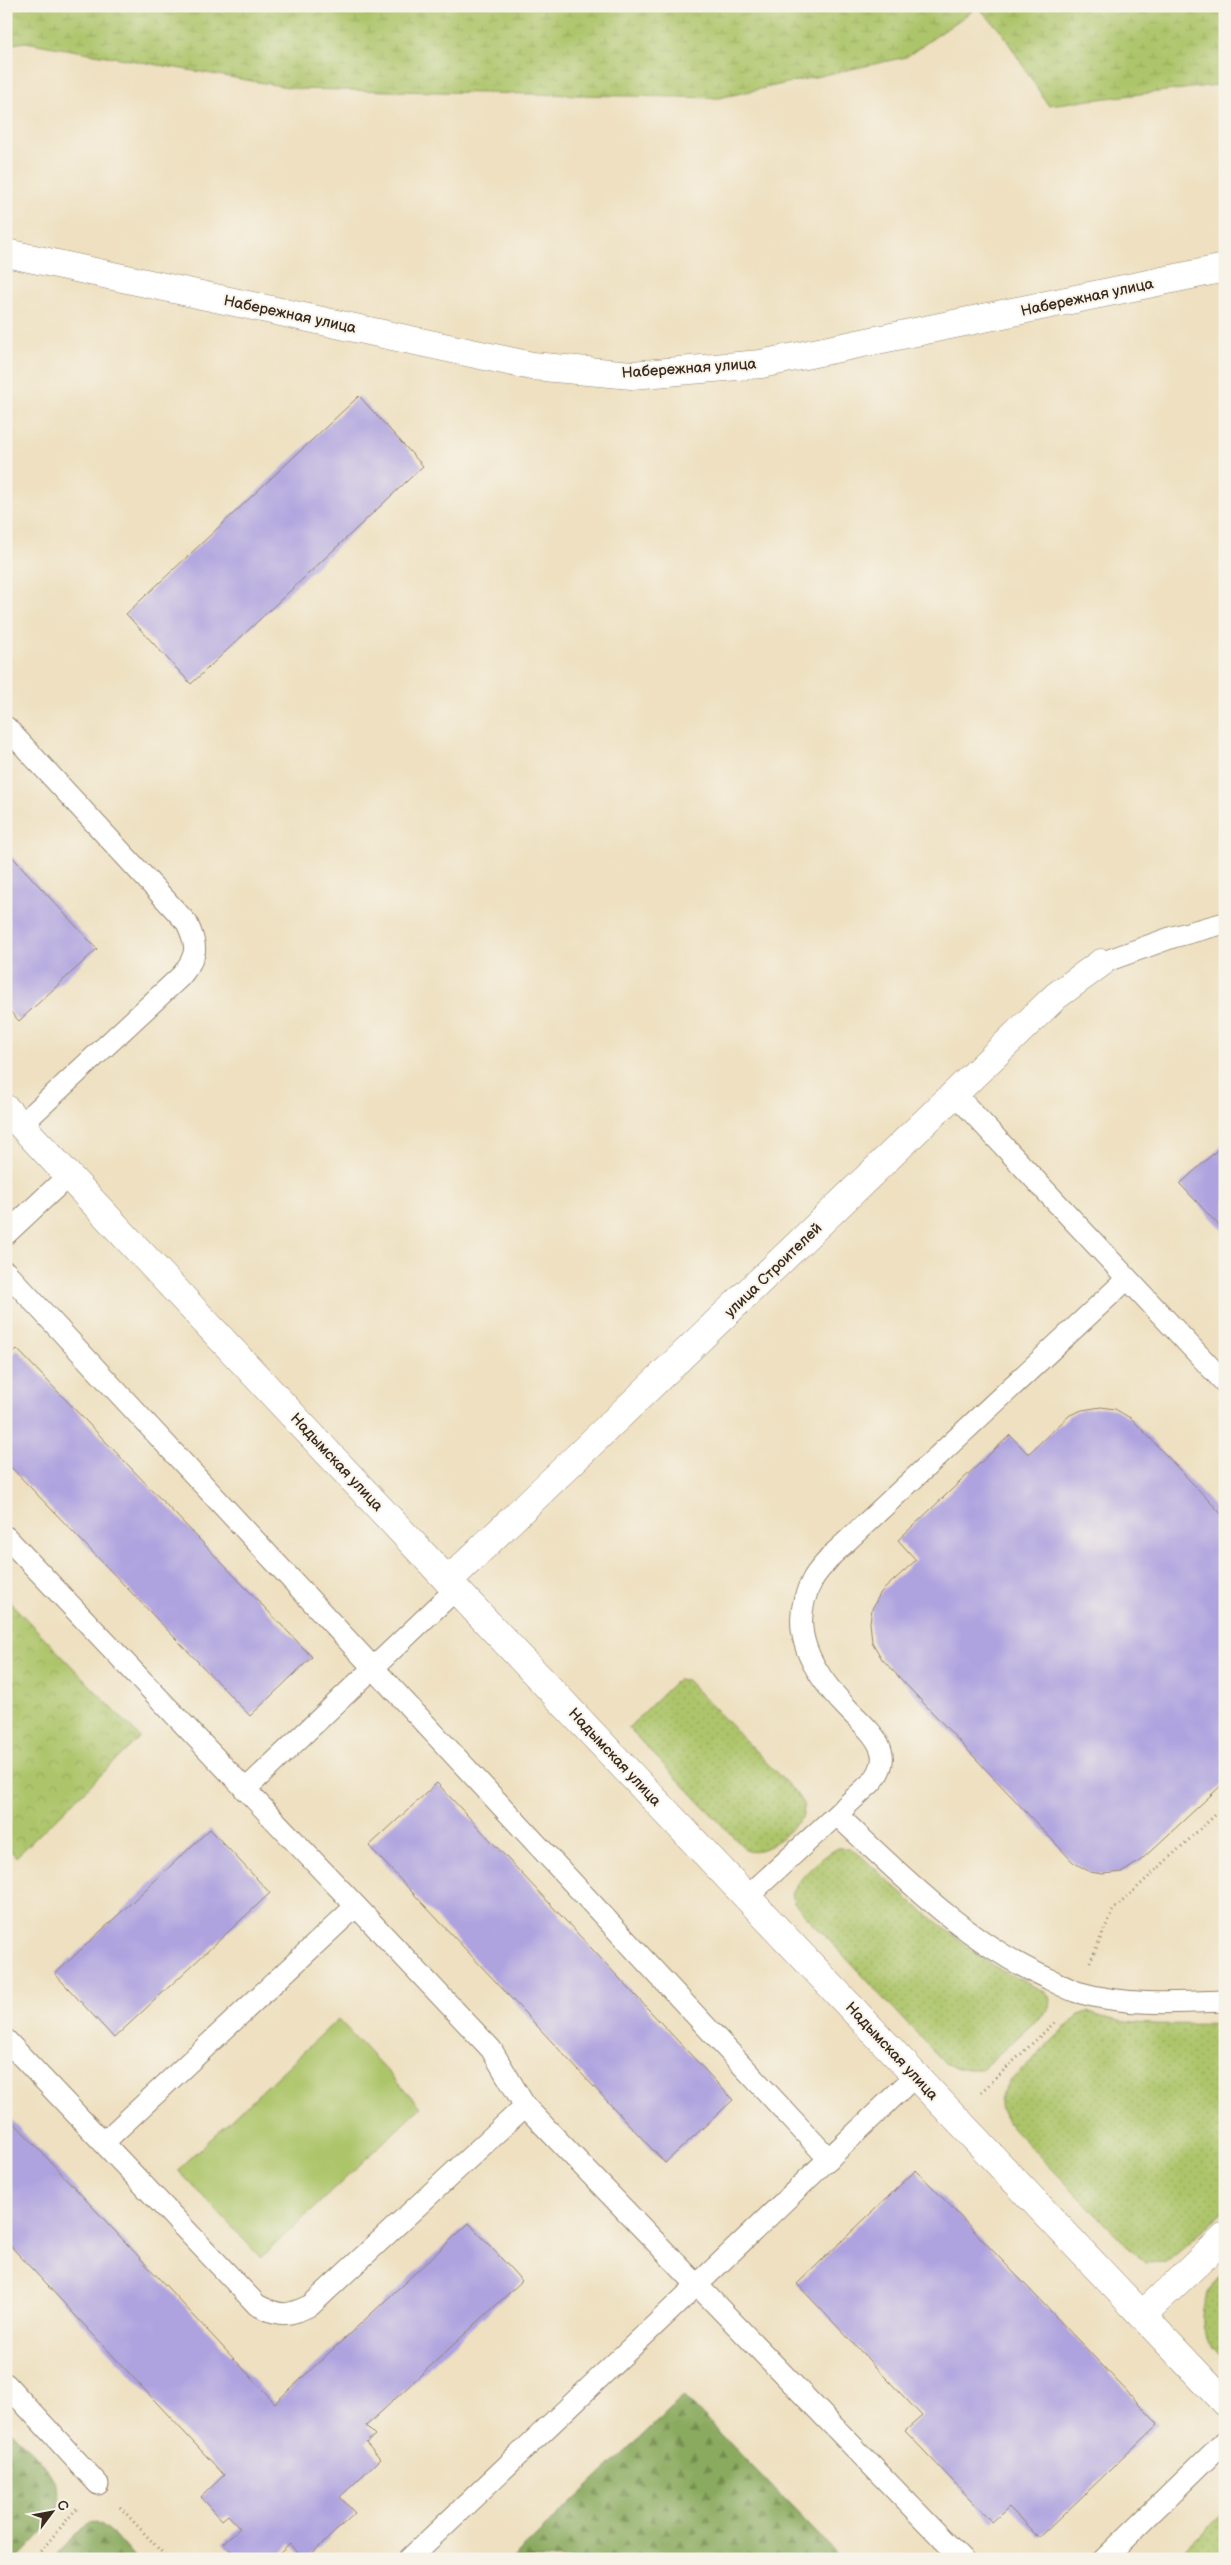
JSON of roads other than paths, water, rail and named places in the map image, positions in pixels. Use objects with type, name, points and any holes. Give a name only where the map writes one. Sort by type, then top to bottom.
[{"type":"street","name":"Набережная улица","points":[[6,254],[532,366],[632,375],[762,364],[1225,268]]},
{"type":"street","name":"улица Строителей","points":[[452,1585],[1056,996],[1101,963]]},
{"type":"street","name":"Надымская улица","points":[[14,1117],[452,1585],[1225,2403]]},
{"type":"street","points":[[1142,2315],[1225,2237]]},
{"type":"lane","points":[[6,727],[187,923],[196,942],[193,962],[181,976],[14,1117]]},
{"type":"lane","points":[[1101,963],[1173,937],[1225,923]]},
{"type":"lane","points":[[956,1095],[1225,1384]]},
{"type":"lane","points":[[6,1234],[69,1176]]},
{"type":"lane","points":[[6,1272],[829,2159]]},
{"type":"lane","points":[[747,1897],[837,1816],[873,1781],[882,1767],[881,1750],[868,1730],[827,1687],[810,1661],[801,1627],[804,1602],[813,1579],[832,1556],[1127,1278]]},
{"type":"lane","points":[[6,1537],[491,2049],[525,2106],[962,2559]]},
{"type":"lane","points":[[245,1790],[373,1667],[452,1585]]},
{"type":"lane","points":[[837,1816],[936,1907],[981,1940],[1031,1971],[1077,1992],[1132,2001],[1180,2003],[1225,2001]]},
{"type":"lane","points":[[104,2142],[356,1906]]},
{"type":"lane","points":[[6,2040],[257,2305],[275,2314],[288,2313],[311,2305],[525,2106]]},
{"type":"lane","points":[[409,2559],[915,2076]]},
{"type":"lane","points":[[6,2384],[98,2484]]},
{"type":"lane","points":[[1104,2559],[1225,2442]]}]
